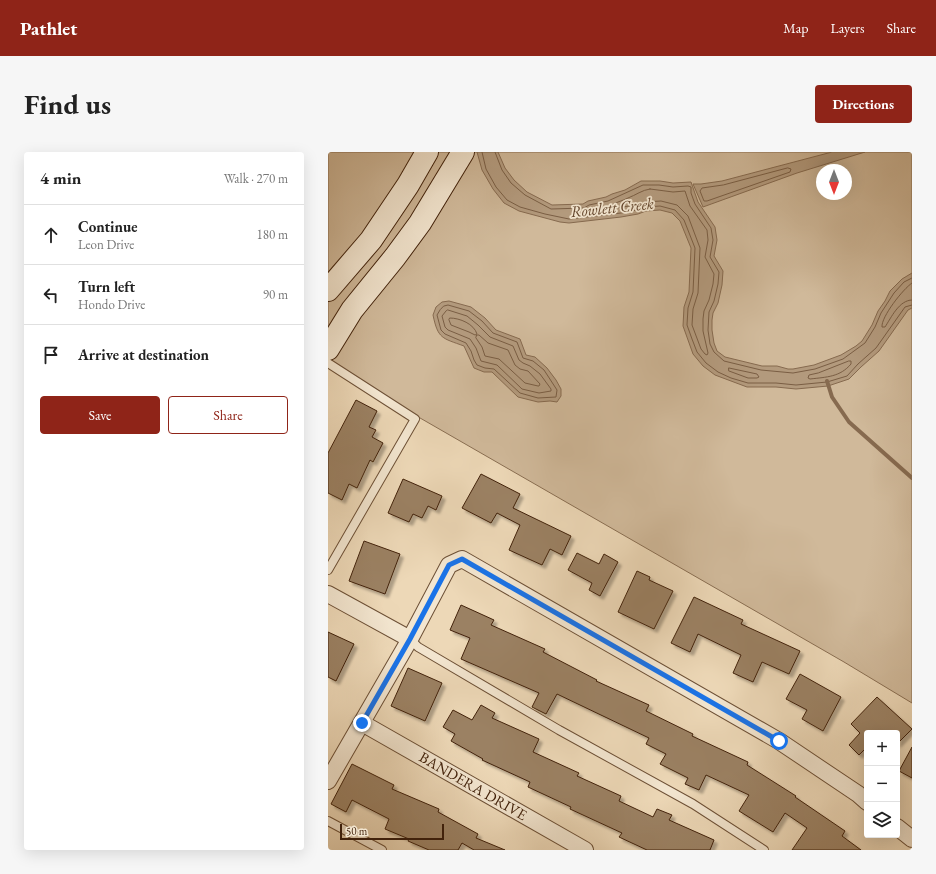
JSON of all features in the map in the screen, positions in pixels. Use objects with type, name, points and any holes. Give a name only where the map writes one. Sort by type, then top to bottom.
[{"type":"main road","points":[[328,290],[372,240],[408,185],[427,152]]},
{"type":"main road","points":[[328,350],[352,310],[400,251],[434,202],[463,152]]},
{"type":"street","points":[[328,781],[410,639],[449,565],[462,559],[779,741],[864,799]]},
{"type":"street","points":[[328,594],[410,639]]},
{"type":"street","name":"BANDERA DRIVE","points":[[362,723],[585,850]]},
{"type":"street","points":[[900,829],[912,839]]},
{"type":"lane","points":[[328,363],[415,419],[328,570]]},
{"type":"lane","points":[[410,639],[418,647],[485,688],[693,804],[764,850]]},
{"type":"lane","points":[[328,820],[382,850]]},
{"type":"shaded area","points":[[328,152],[912,152],[912,703],[844,662],[328,365]]},
{"type":"water","name":"Rowlett Creek","points":[[477,152],[498,152],[505,168],[514,180],[527,192],[552,205],[583,204],[588,201],[606,197],[625,190],[641,181],[673,183],[691,182],[698,202],[715,227],[717,240],[714,256],[723,271],[718,303],[713,313],[712,330],[717,351],[725,357],[762,366],[777,366],[793,369],[814,365],[841,355],[862,341],[890,291],[902,279],[912,273],[912,308],[908,310],[879,351],[849,379],[828,386],[796,389],[747,387],[715,375],[703,366],[693,354],[683,326],[684,307],[689,292],[691,248],[680,221],[672,213],[660,210],[646,211],[621,217],[569,223],[519,211],[504,203],[493,189],[482,170]]},
{"type":"water","points":[[832,152],[865,152],[826,164],[816,164],[816,167],[703,207],[693,184],[722,181]]},
{"type":"water","points":[[449,301],[471,307],[485,318],[496,330],[520,339],[526,355],[535,357],[547,368],[556,380],[561,389],[561,396],[557,402],[538,402],[518,397],[492,372],[484,372],[474,368],[464,346],[446,339],[437,329],[433,315],[436,307],[442,302]]},
{"type":"building","points":[[356,400],[377,411],[369,427],[376,430],[372,437],[383,443],[373,462],[370,460],[357,488],[349,484],[342,500],[328,493],[328,453]]},
{"type":"building","points":[[481,474],[520,494],[513,508],[571,536],[562,555],[550,549],[542,565],[509,550],[520,525],[497,513],[491,523],[462,508]]},
{"type":"building","points":[[403,479],[442,496],[436,510],[428,506],[422,518],[413,514],[409,522],[388,513]]},
{"type":"building","points":[[364,541],[400,554],[385,594],[349,581]]},
{"type":"building","points":[[577,553],[599,564],[604,554],[618,562],[600,596],[589,590],[592,583],[568,570]]},
{"type":"building","points":[[637,571],[650,577],[649,580],[673,591],[654,629],[618,612]]},
{"type":"building","points":[[694,597],[743,620],[741,624],[800,651],[789,674],[762,662],[753,682],[733,673],[741,655],[698,634],[690,652],[671,643]]},
{"type":"building","points":[[461,605],[494,620],[491,625],[545,649],[543,652],[597,680],[596,681],[649,705],[646,711],[693,734],[692,736],[748,762],[747,765],[796,796],[795,797],[845,831],[842,836],[861,850],[792,850],[807,828],[785,813],[773,832],[739,811],[749,795],[706,775],[699,790],[685,784],[688,778],[660,764],[666,754],[646,744],[649,738],[557,694],[546,714],[532,707],[539,693],[461,659],[470,638],[450,630]]},
{"type":"building","points":[[328,632],[354,644],[336,681],[328,677]]},
{"type":"building","points":[[408,668],[442,683],[425,721],[391,706]]},
{"type":"building","points":[[800,674],[841,697],[823,731],[802,719],[807,710],[786,699]]},
{"type":"building","points":[[877,697],[912,729],[900,741],[900,730],[864,730],[864,750],[859,755],[849,745],[860,733],[851,724]]},
{"type":"building","points":[[481,705],[495,713],[492,718],[539,739],[533,752],[579,773],[577,776],[621,796],[619,801],[653,817],[657,809],[672,815],[669,820],[714,840],[710,850],[647,850],[619,837],[622,833],[570,809],[571,807],[528,787],[530,782],[482,760],[483,759],[451,741],[455,734],[443,727],[453,710],[472,720]]},
{"type":"building","points":[[912,747],[912,778],[900,772]]},
{"type":"building","points":[[352,764],[394,785],[392,789],[439,809],[438,812],[478,834],[476,838],[505,850],[474,850],[462,843],[458,850],[429,850],[408,841],[409,839],[385,829],[389,819],[352,800],[346,812],[331,804]]},
{"type":"waterway","points":[[827,381],[832,397],[849,422],[912,478]]},
{"type":"route","points":[[362,723],[410,639],[449,565],[462,559],[779,741]]}]
